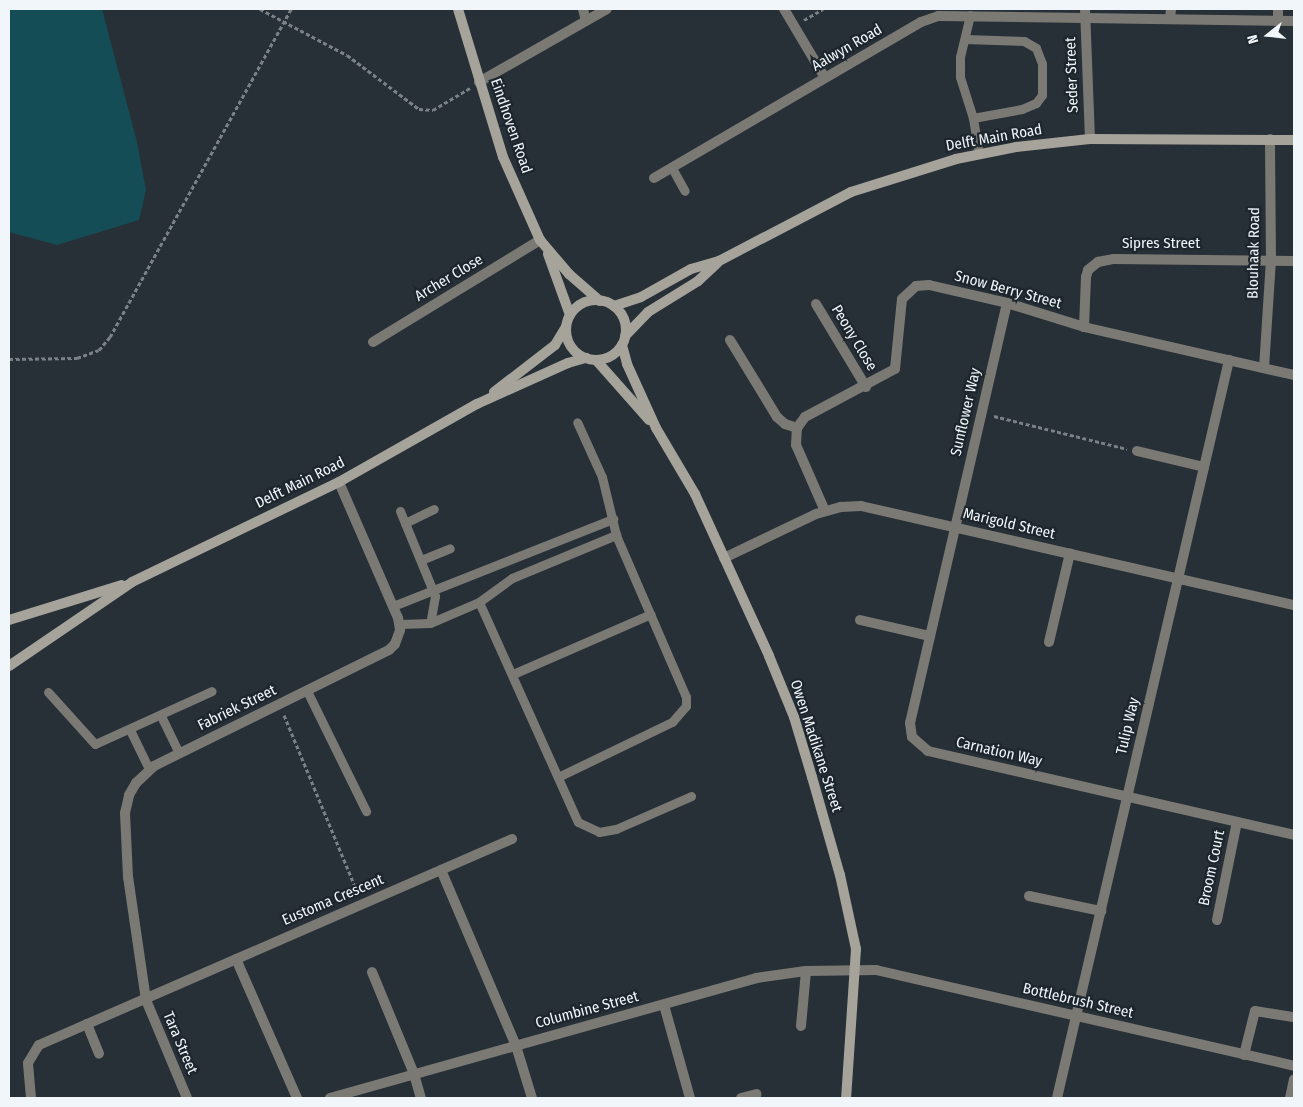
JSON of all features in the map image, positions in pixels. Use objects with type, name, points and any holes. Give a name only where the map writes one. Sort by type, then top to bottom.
[{"type":"street","name":"Eindhoven Road","points":[[458,9],[479,82],[504,157],[543,244],[568,320]]},
{"type":"street","points":[[583,9],[586,21]]},
{"type":"street","points":[[479,82],[607,9]]},
{"type":"street","points":[[784,9],[825,78]]},
{"type":"street","points":[[1278,9],[1278,21]]},
{"type":"street","name":"Aalwyn Road","points":[[654,178],[921,22],[957,12],[970,15],[1170,14],[1294,22]]},
{"type":"street","name":"Seder Street","points":[[1085,13],[1090,139]]},
{"type":"street","name":"Delft Main Road","points":[[614,306],[641,297],[691,269],[720,261],[851,192],[904,173],[979,154],[1090,139],[1294,140]]},
{"type":"street","name":"Blouhaak Road","points":[[1264,368],[1271,260],[1270,140]]},
{"type":"street","name":"Eindhoven Road","points":[[543,244],[581,286],[600,301]]},
{"type":"street","name":"Archer Close","points":[[373,342],[543,244]]},
{"type":"street","name":"Sipres Street","points":[[1084,327],[1086,277],[1088,270],[1098,262],[1114,259],[1294,261]]},
{"type":"street","name":"Delft Main Road","points":[[624,341],[648,312],[698,281],[720,261]]},
{"type":"street","name":"Snow Berry Street","points":[[797,428],[805,418],[892,374],[898,364],[901,306],[910,289],[930,285],[1007,302],[1084,327],[1294,375]]},
{"type":"street","points":[[600,301],[614,306],[624,320],[624,341],[606,358],[591,359],[570,345],[568,320],[583,303],[600,301]]},
{"type":"street","name":"Sunflower Way","points":[[955,527],[1007,302]]},
{"type":"street","name":"Peony Close","points":[[816,304],[866,387]]},
{"type":"street","name":"Delft Main Road","points":[[477,404],[555,345],[568,320]]},
{"type":"street","points":[[730,340],[777,417],[785,424],[797,428],[796,445],[824,512]]},
{"type":"street","name":"Owen Madikane Street","points":[[624,341],[627,364],[656,428],[695,494],[794,716],[840,875],[856,949],[846,1098]]},
{"type":"street","name":"Delft Main Road","points":[[9,666],[132,582],[339,482],[477,404],[568,362],[591,359]]},
{"type":"street","name":"Owen Madikane Street","points":[[591,359],[656,428]]},
{"type":"street","name":"Tulip Way","points":[[1057,1098],[1229,360]]},
{"type":"street","points":[[1137,451],[1204,467]]},
{"type":"street","points":[[339,482],[400,624]]},
{"type":"street","name":"Marigold Street","points":[[724,558],[824,512],[861,506],[1294,605]]},
{"type":"street","name":"Carnation Way","points":[[955,527],[910,723],[912,737],[921,748],[1294,835]]},
{"type":"street","points":[[1049,642],[1070,553]]},
{"type":"street","name":"Delft Main Road","points":[[9,620],[132,582]]},
{"type":"street","points":[[860,620],[930,636]]},
{"type":"street","name":"Fabriek Street","points":[[146,1000],[128,877],[125,813],[132,789],[148,769],[389,650],[399,636],[400,624]]},
{"type":"street","name":"Broom Court","points":[[1217,920],[1237,822]]},
{"type":"street","name":"Eustoma Crescent","points":[[31,1098],[28,1063],[32,1052],[39,1045],[146,1000],[512,838]]},
{"type":"street","points":[[441,870],[516,1046],[532,1098]]},
{"type":"street","points":[[1030,896],[1101,911]]},
{"type":"street","points":[[236,959],[297,1098]]},
{"type":"street","points":[[801,1026],[806,970]]},
{"type":"street","name":"Columbine Street","points":[[330,1098],[756,978],[806,970],[856,971]]},
{"type":"street","name":"Bottlebrush Street","points":[[856,971],[876,970],[1294,1066]]},
{"type":"street","points":[[372,972],[414,1074],[421,1098]]},
{"type":"street","name":"Tara Street","points":[[146,1000],[187,1098]]},
{"type":"street","points":[[664,1005],[690,1098]]},
{"type":"street","points":[[1244,1055],[1255,1011],[1294,1017]]},
{"type":"street","points":[[87,1024],[98,1054]]},
{"type":"street","points":[[1290,1098],[1294,1080]]},
{"type":"street","points":[[741,1098],[757,1094]]},
{"type":"lane","points":[[970,15],[960,76],[973,118],[979,154]]},
{"type":"lane","points":[[966,39],[1024,41],[1036,48],[1042,64],[1042,95],[1036,103],[1022,109],[973,118]]},
{"type":"lane","points":[[672,168],[685,191]]},
{"type":"lane","points":[[558,777],[672,722],[683,711],[686,697],[616,535],[602,477],[578,422]]},
{"type":"lane","points":[[405,523],[434,509]]},
{"type":"lane","points":[[400,511],[434,592],[436,607],[430,623]]},
{"type":"lane","points":[[393,606],[434,592],[613,518]]},
{"type":"lane","points":[[400,624],[430,623],[479,602],[512,578],[616,535]]},
{"type":"lane","points":[[421,560],[450,548]]},
{"type":"lane","points":[[479,602],[578,822],[599,832],[616,829],[691,796]]},
{"type":"lane","points":[[513,674],[650,614]]},
{"type":"lane","points":[[48,692],[95,744],[161,716],[212,691]]},
{"type":"lane","points":[[307,691],[366,811]]},
{"type":"lane","points":[[161,716],[179,753]]},
{"type":"lane","points":[[130,730],[148,769]]},
{"type":"path","points":[[260,9],[285,20],[347,55],[420,110],[433,110],[479,82]]},
{"type":"path","points":[[9,359],[77,358],[99,350],[110,337],[291,9]]},
{"type":"path","points":[[794,25],[823,9]]},
{"type":"path","points":[[982,413],[1137,451]]},
{"type":"path","points":[[279,704],[363,904]]},
{"type":"water","points":[[9,9],[102,9],[137,142],[146,190],[139,220],[57,245],[9,232]]}]
